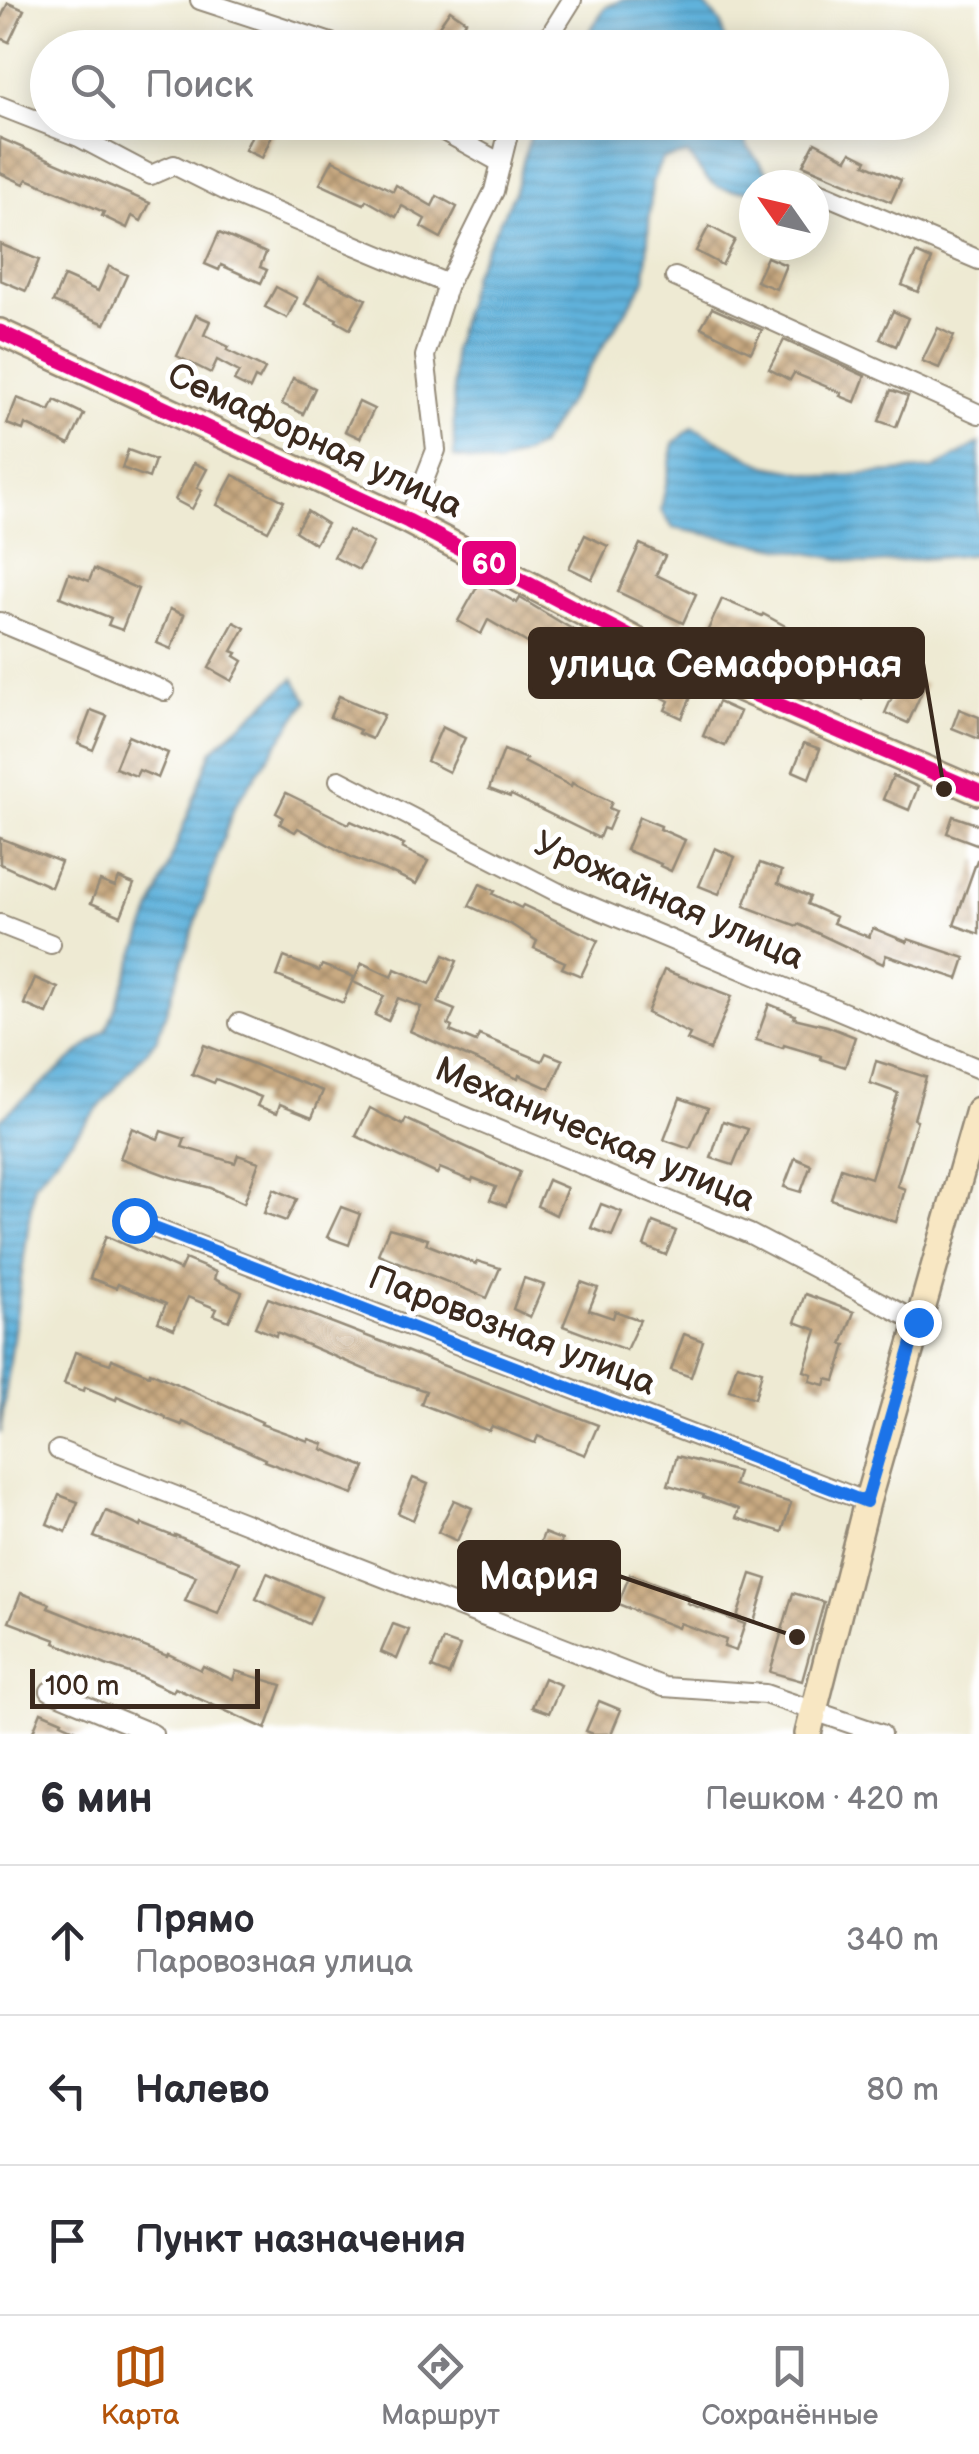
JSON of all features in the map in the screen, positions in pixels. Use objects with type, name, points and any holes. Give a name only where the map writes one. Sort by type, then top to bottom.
[{"type":"street","points":[[200,0],[291,30]]},
{"type":"street","points":[[553,30],[572,0]]},
{"type":"street","points":[[0,106],[30,117]]},
{"type":"street","points":[[86,140],[150,175],[174,165],[230,193],[448,284]]},
{"type":"street","points":[[459,140],[501,164]]},
{"type":"street","points":[[408,521],[436,450],[425,356],[448,284],[494,191],[507,140]]},
{"type":"street","points":[[829,196],[979,260]]},
{"type":"street","points":[[675,277],[979,414]]},
{"type":"street","name":"Семафорная улица","points":[[0,332],[408,521],[668,656],[979,792]]},
{"type":"street","points":[[0,622],[164,691]]},
{"type":"street","name":"Урожайная улица","points":[[339,780],[556,892],[979,1069]]},
{"type":"street","points":[[0,924],[51,944]]},
{"type":"street","name":"Механическая улица","points":[[240,1023],[750,1234],[918,1322]]},
{"type":"street","points":[[811,1722],[866,1502],[979,1110]]},
{"type":"street","name":"Паровозная улица","points":[[134,1220],[866,1502]]},
{"type":"street","points":[[58,1450],[664,1687],[765,1694],[811,1722],[881,1734]]},
{"type":"street","points":[[50,1690],[153,1734]]},
{"type":"water","points":[[622,0],[700,0],[721,23],[722,30],[590,30],[606,7]]},
{"type":"water","points":[[529,140],[746,140],[765,170],[739,170],[739,190],[730,190],[708,180],[688,154],[662,159],[652,182],[645,281],[539,447],[498,465],[454,457],[453,350],[472,276],[514,193]]},
{"type":"water","points":[[693,427],[762,464],[827,477],[934,469],[979,443],[978,554],[866,564],[673,528],[661,510],[674,443]]},
{"type":"water","points":[[294,678],[307,701],[234,807],[157,1039],[34,1184],[0,1434],[0,1119],[107,1029],[212,750]]},
{"type":"building","points":[[8,3],[24,10],[9,42],[0,38],[0,20]]},
{"type":"building","points":[[450,10],[466,21],[460,30],[436,30]]},
{"type":"building","points":[[0,138],[150,203],[141,221],[132,216],[127,228],[102,216],[104,212],[68,196],[0,173]]},
{"type":"building","points":[[250,140],[270,140],[262,158],[245,150]]},
{"type":"building","points":[[815,142],[847,159],[851,152],[867,160],[865,164],[901,180],[891,202],[829,176],[829,170],[803,165]]},
{"type":"building","points":[[333,160],[393,191],[396,185],[432,206],[437,196],[457,207],[441,238],[421,227],[425,219],[402,206],[396,217],[366,200],[364,204],[320,184]]},
{"type":"building","points":[[709,226],[735,240],[722,265],[696,251]]},
{"type":"building","points":[[219,233],[266,253],[260,267],[267,270],[261,283],[221,265],[219,270],[205,264]]},
{"type":"building","points":[[0,244],[39,260],[26,291],[0,280]]},
{"type":"building","points":[[916,253],[932,260],[918,292],[902,285]]},
{"type":"building","points":[[766,260],[786,265],[776,289],[756,281]]},
{"type":"building","points":[[109,266],[127,275],[105,324],[53,302],[64,276],[98,291]]},
{"type":"building","points":[[319,277],[366,299],[350,329],[305,304]]},
{"type":"building","points":[[276,287],[297,298],[287,318],[265,307]]},
{"type":"building","points":[[712,308],[762,330],[751,352],[701,327]]},
{"type":"building","points":[[893,311],[908,318],[896,346],[880,339]]},
{"type":"building","points":[[196,315],[210,321],[204,335],[265,369],[250,389],[234,381],[239,372],[217,360],[211,373],[177,356]]},
{"type":"building","points":[[938,328],[954,336],[939,368],[922,361]]},
{"type":"building","points":[[784,340],[865,376],[855,402],[794,373],[790,380],[769,369]]},
{"type":"building","points":[[293,378],[315,388],[303,414],[282,404]]},
{"type":"building","points":[[891,390],[908,396],[896,427],[879,421]]},
{"type":"building","points":[[17,398],[50,411],[55,400],[84,414],[69,445],[25,424],[23,430],[7,424]]},
{"type":"building","points":[[359,402],[374,409],[360,438],[345,431]]},
{"type":"building","points":[[128,450],[155,460],[149,478],[122,468]]},
{"type":"building","points":[[194,463],[207,469],[192,509],[175,500]]},
{"type":"building","points":[[233,475],[284,501],[268,531],[217,505]]},
{"type":"building","points":[[307,511],[327,524],[315,544],[295,531]]},
{"type":"building","points":[[348,530],[373,543],[359,570],[334,557]]},
{"type":"building","points":[[585,535],[608,546],[592,579],[569,568]]},
{"type":"building","points":[[640,544],[665,556],[656,575],[696,594],[683,623],[618,592]]},
{"type":"building","points":[[94,569],[138,589],[122,630],[108,625],[111,618],[60,597],[69,573],[89,581]]},
{"type":"building","points":[[480,582],[517,603],[520,598],[587,638],[694,690],[682,718],[665,710],[669,701],[643,687],[638,696],[562,663],[488,620],[481,634],[458,621]]},
{"type":"building","points":[[722,599],[789,628],[772,662],[707,632]]},
{"type":"building","points":[[170,609],[184,615],[171,649],[157,643]]},
{"type":"building","points":[[234,622],[245,628],[232,651],[243,661],[232,681],[209,668]]},
{"type":"building","points":[[854,663],[874,671],[862,699],[842,691]]},
{"type":"building","points":[[902,675],[925,685],[908,723],[885,713]]},
{"type":"building","points":[[339,696],[384,715],[372,739],[330,717]]},
{"type":"building","points":[[718,702],[740,712],[725,746],[703,736]]},
{"type":"building","points":[[959,709],[979,717],[979,739],[952,728]]},
{"type":"building","points":[[91,710],[107,716],[93,750],[78,744]]},
{"type":"building","points":[[442,727],[465,738],[449,772],[427,761]]},
{"type":"building","points":[[128,736],[168,753],[158,778],[139,770],[136,776],[115,768]]},
{"type":"building","points":[[804,743],[820,749],[809,778],[793,771]]},
{"type":"building","points":[[504,750],[571,786],[572,783],[612,802],[609,808],[616,811],[608,830],[603,828],[599,838],[511,795],[489,789]]},
{"type":"building","points":[[893,776],[918,787],[909,810],[883,799]]},
{"type":"building","points":[[286,793],[404,845],[402,848],[428,861],[416,884],[353,858],[298,828],[295,832],[280,824],[283,817],[276,813]]},
{"type":"building","points":[[953,816],[979,825],[979,845],[947,833]]},
{"type":"building","points":[[639,817],[685,840],[671,871],[626,850]]},
{"type":"building","points":[[0,838],[61,862],[51,887],[0,864]]},
{"type":"building","points":[[715,848],[735,857],[719,894],[699,886]]},
{"type":"building","points":[[979,860],[979,934],[954,925]]},
{"type":"building","points":[[760,863],[782,871],[778,883],[810,897],[807,904],[836,917],[833,923],[869,937],[873,928],[965,958],[958,979],[886,955],[883,964],[798,924],[744,906]]},
{"type":"building","points":[[119,878],[134,884],[121,916],[91,903],[100,881],[115,887]]},
{"type":"building","points":[[480,884],[521,908],[523,905],[598,940],[581,976],[562,968],[565,962],[534,948],[537,941],[512,925],[469,906]]},
{"type":"building","points":[[444,955],[457,961],[438,1003],[455,1010],[448,1025],[452,1027],[450,1031],[476,1042],[479,1035],[542,1061],[546,1053],[563,1060],[550,1089],[519,1075],[518,1079],[410,1031],[421,1007],[398,998],[388,1021],[375,1015],[384,996],[353,982],[362,963],[392,977],[395,969],[430,984]]},
{"type":"building","points":[[284,957],[319,971],[322,965],[354,977],[343,1003],[277,976]]},
{"type":"building","points":[[664,970],[732,996],[710,1050],[687,1040],[690,1034],[647,1013]]},
{"type":"building","points":[[35,978],[58,988],[47,1014],[24,1004]]},
{"type":"building","points":[[769,1004],[795,1015],[794,1018],[855,1037],[845,1067],[821,1056],[756,1040]]},
{"type":"building","points":[[204,1045],[323,1091],[312,1117],[280,1104],[277,1113],[257,1106],[261,1097],[192,1074]]},
{"type":"building","points":[[876,1061],[926,1077],[897,1186],[905,1189],[896,1222],[831,1199],[841,1168],[871,1178],[898,1093],[870,1083]]},
{"type":"building","points":[[680,1098],[708,1108],[690,1149],[664,1140]]},
{"type":"building","points":[[370,1108],[403,1125],[406,1119],[520,1172],[506,1206],[490,1200],[496,1187],[440,1168],[437,1174],[356,1136]]},
{"type":"building","points":[[723,1121],[748,1129],[733,1165],[711,1158]]},
{"type":"building","points":[[132,1128],[158,1139],[161,1131],[185,1139],[182,1147],[235,1163],[238,1155],[259,1162],[244,1203],[120,1158]]},
{"type":"building","points":[[795,1158],[811,1165],[801,1192],[784,1187]]},
{"type":"building","points":[[548,1180],[567,1188],[556,1215],[537,1206]]},
{"type":"building","points":[[274,1189],[297,1199],[286,1221],[264,1213]]},
{"type":"building","points":[[601,1204],[622,1212],[612,1236],[591,1228]]},
{"type":"building","points":[[341,1207],[360,1214],[349,1245],[327,1237]]},
{"type":"building","points":[[653,1222],[676,1231],[666,1255],[644,1246]]},
{"type":"building","points":[[389,1228],[428,1239],[426,1244],[476,1264],[477,1261],[500,1268],[487,1298],[378,1254]]},
{"type":"building","points":[[106,1236],[180,1270],[185,1259],[216,1272],[214,1279],[242,1292],[229,1321],[214,1315],[217,1309],[188,1297],[174,1329],[158,1322],[166,1304],[118,1284],[116,1288],[90,1278]]},
{"type":"building","points":[[524,1278],[544,1285],[530,1317],[513,1309]]},
{"type":"building","points":[[581,1282],[598,1288],[589,1310],[613,1318],[615,1311],[640,1320],[626,1350],[563,1326]]},
{"type":"building","points":[[805,1294],[854,1312],[842,1344],[846,1345],[835,1381],[827,1379],[825,1385],[810,1381],[812,1374],[804,1371],[817,1330],[795,1322]]},
{"type":"building","points":[[268,1298],[598,1425],[585,1455],[538,1436],[535,1443],[492,1426],[489,1431],[421,1404],[426,1391],[277,1332],[276,1336],[255,1327]]},
{"type":"building","points":[[684,1334],[703,1341],[691,1377],[671,1370]]},
{"type":"building","points":[[75,1352],[110,1364],[112,1359],[149,1375],[150,1372],[261,1424],[324,1444],[322,1449],[365,1467],[353,1494],[264,1461],[231,1443],[117,1396],[116,1400],[85,1387],[84,1391],[64,1384]]},
{"type":"building","points":[[737,1364],[762,1371],[755,1398],[729,1390]]},
{"type":"building","points":[[677,1456],[738,1472],[734,1485],[791,1503],[782,1532],[736,1518],[739,1509],[668,1485]]},
{"type":"building","points":[[413,1478],[428,1484],[413,1520],[398,1513]]},
{"type":"building","points":[[59,1495],[78,1502],[66,1532],[47,1524]]},
{"type":"building","points":[[454,1500],[472,1508],[457,1541],[438,1532]]},
{"type":"building","points":[[106,1511],[239,1562],[218,1614],[185,1601],[196,1576],[94,1537]]},
{"type":"building","points":[[544,1533],[562,1540],[547,1575],[530,1568]]},
{"type":"building","points":[[267,1573],[321,1597],[309,1624],[256,1599]]},
{"type":"building","points":[[630,1574],[689,1596],[687,1603],[745,1624],[736,1651],[724,1647],[726,1640],[680,1623],[678,1628],[618,1604]]},
{"type":"building","points":[[751,1574],[767,1579],[754,1622],[737,1617]]},
{"type":"building","points":[[21,1593],[50,1604],[48,1608],[201,1670],[203,1666],[233,1680],[236,1671],[282,1685],[266,1729],[9,1622]]},
{"type":"building","points":[[793,1593],[824,1602],[802,1681],[770,1672]]},
{"type":"building","points":[[393,1624],[409,1630],[397,1659],[381,1652]]},
{"type":"building","points":[[443,1640],[460,1646],[449,1675],[432,1668]]},
{"type":"building","points":[[544,1678],[561,1685],[549,1713],[532,1707]]},
{"type":"building","points":[[599,1701],[621,1710],[611,1734],[586,1731]]},
{"type":"building","points":[[41,1712],[62,1721],[85,1734],[32,1734]]},
{"type":"transit line","name":"60","points":[[0,332],[408,521],[668,657],[979,792]]},
{"type":"place","name":"улица Семафорная","points":[[944,789]]},
{"type":"place","name":"Мария","points":[[797,1637]]},
{"type":"route","points":[[134,1220],[866,1502],[918,1322]]}]
